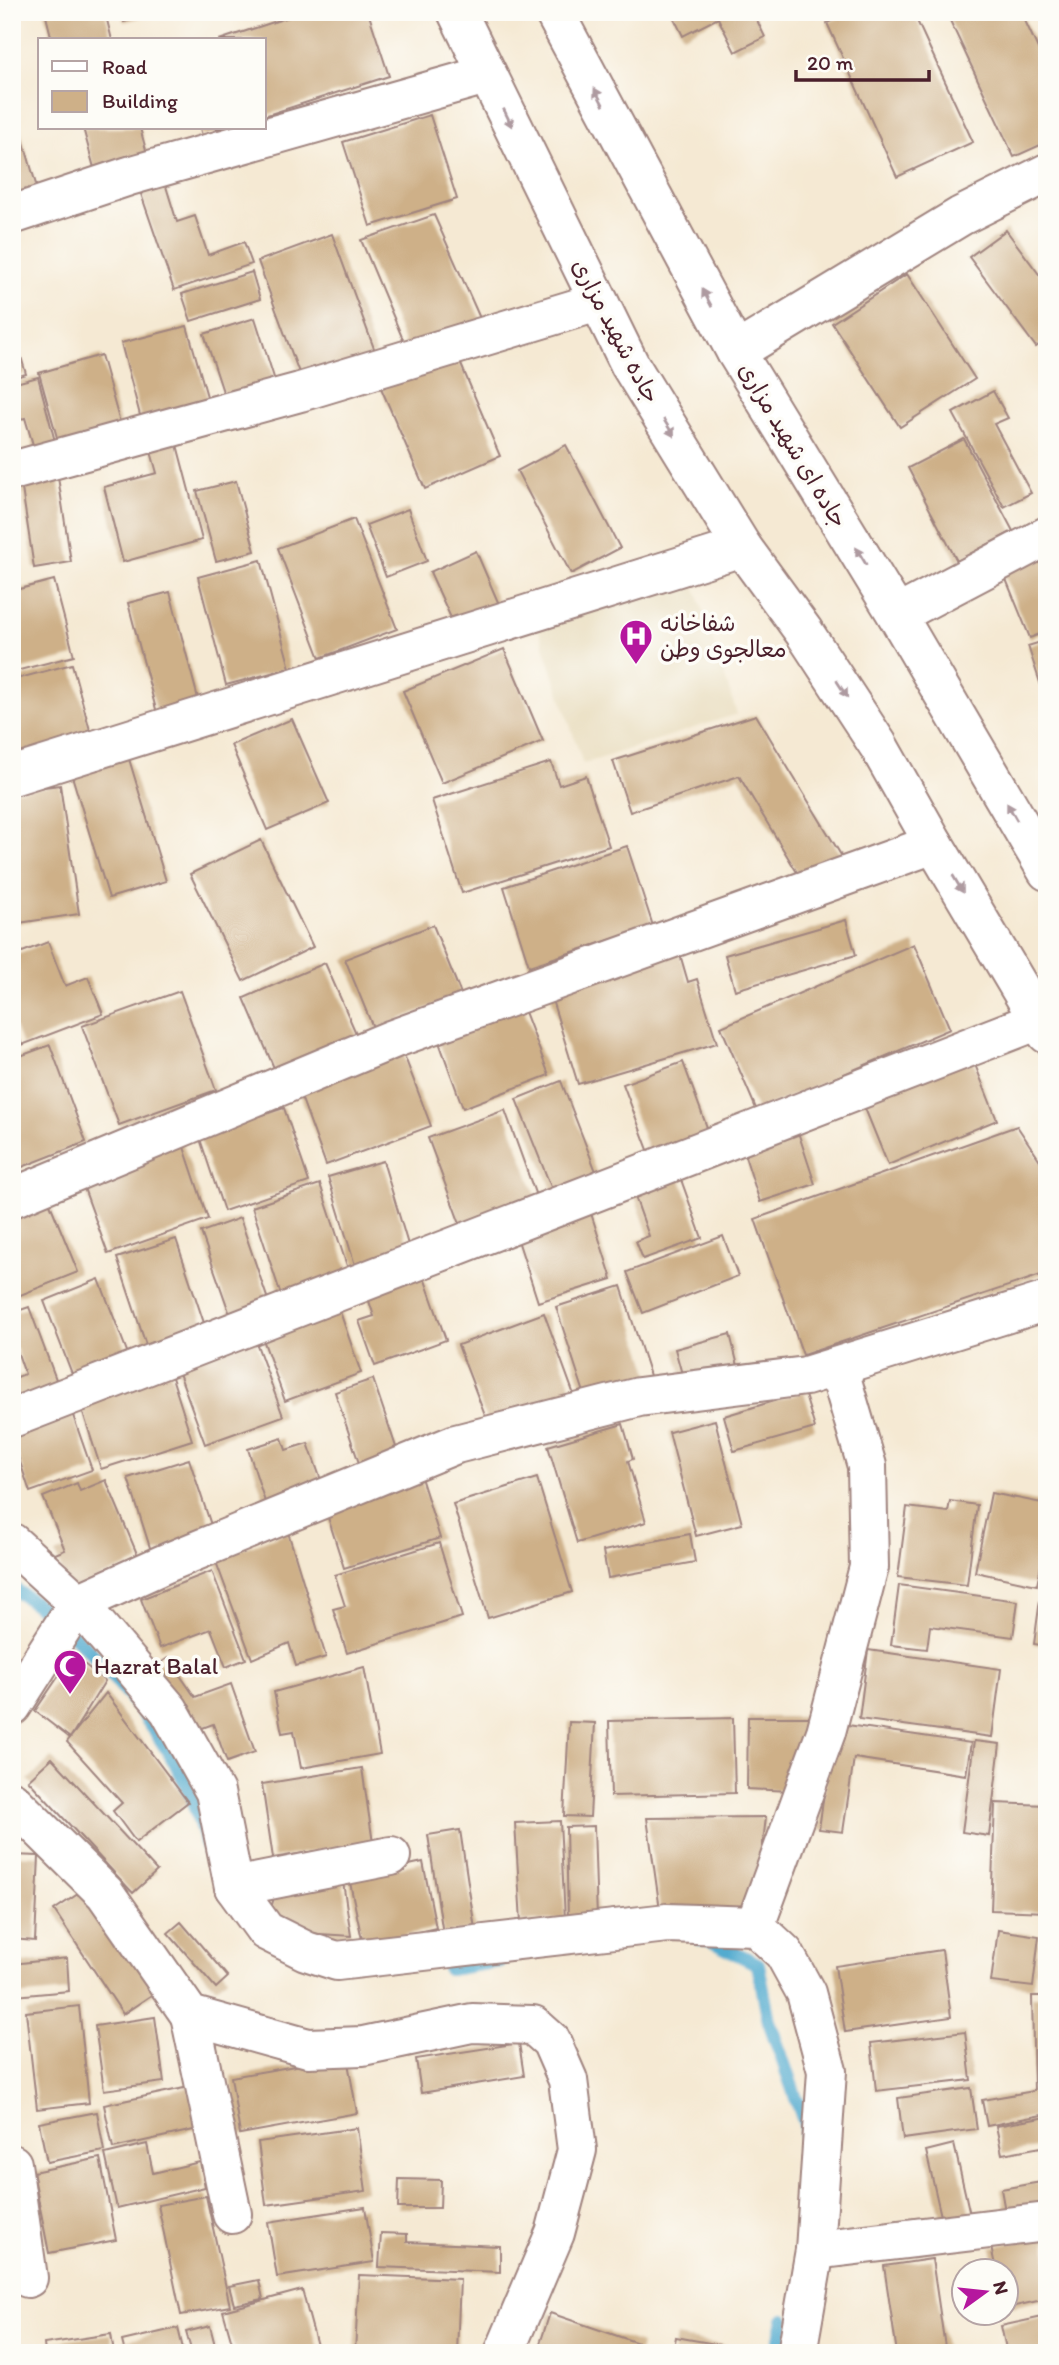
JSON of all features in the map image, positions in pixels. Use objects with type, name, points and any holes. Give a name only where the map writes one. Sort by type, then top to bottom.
[{"type":"street","name":"جاده شهید مزاری","points":[[457,12],[630,365],[742,547],[804,632],[878,745],[934,844]]},
{"type":"street","name":"جاده ای شهید مزاری","points":[[554,12],[736,352],[897,614],[1047,871]]},
{"type":"street","points":[[12,215],[129,176],[486,75]]},
{"type":"street","points":[[736,352],[961,216],[1047,173]]},
{"type":"street","points":[[12,471],[300,392],[598,302]]},
{"type":"street","points":[[897,614],[1047,536]]},
{"type":"street","points":[[12,776],[742,547]]},
{"type":"street","points":[[12,1198],[393,1039],[934,844],[1043,1027],[12,1418]]},
{"type":"street","points":[[12,1706],[78,1603],[164,1564],[456,1444],[639,1397],[806,1376],[1047,1301]]},
{"type":"street","points":[[755,1926],[826,1732],[869,1567],[867,1466],[838,1367]]},
{"type":"street","points":[[12,1543],[78,1603],[169,1710],[215,1792],[234,1887],[266,1931],[306,1951],[337,1961],[667,1923],[755,1926],[784,1953],[806,1993],[827,2071],[815,2250],[797,2353]]},
{"type":"street","points":[[12,1801],[104,1893],[190,2015],[232,2214]]},
{"type":"street","points":[[234,1887],[391,1856]]},
{"type":"street","points":[[190,2015],[308,2048],[363,2046],[472,2022],[533,2025],[551,2041],[568,2080],[577,2150],[555,2233],[504,2353]]},
{"type":"street","points":[[12,2164],[28,2278]]},
{"type":"street","points":[[815,2250],[1047,2222]]},
{"type":"shaded area","name":"شفاخانه معالجوی وطن","points":[[689,568],[737,714],[583,764],[535,618]]},
{"type":"building","points":[[45,12],[105,12],[112,38],[52,38]]},
{"type":"building","points":[[122,12],[156,12],[156,13],[124,22]]},
{"type":"building","points":[[304,12],[368,12],[389,76],[266,115],[266,38],[225,38]]},
{"type":"building","points":[[671,12],[753,12],[765,37],[735,52],[718,18],[683,36]]},
{"type":"building","points":[[850,12],[913,12],[973,142],[897,177],[827,23]]},
{"type":"building","points":[[946,12],[1021,12],[1047,68],[1047,142],[1014,157]]},
{"type":"building","points":[[12,101],[37,188],[12,195]]},
{"type":"building","points":[[430,115],[457,199],[370,226],[343,142]]},
{"type":"building","points":[[84,130],[141,130],[149,161],[96,175]]},
{"type":"building","points":[[200,130],[219,130],[202,136]]},
{"type":"building","points":[[165,183],[177,222],[195,216],[208,255],[244,242],[252,264],[174,290],[140,191]]},
{"type":"building","points":[[434,215],[483,325],[407,349],[361,240]]},
{"type":"building","points":[[1006,230],[1047,285],[1047,339],[1036,347],[969,257]]},
{"type":"building","points":[[332,234],[376,354],[302,381],[258,261]]},
{"type":"building","points":[[252,272],[260,299],[191,321],[182,294]]},
{"type":"building","points":[[907,274],[975,379],[900,427],[832,323]]},
{"type":"building","points":[[255,318],[276,384],[226,401],[204,334]]},
{"type":"building","points":[[12,325],[26,374],[12,378]]},
{"type":"building","points":[[187,326],[208,400],[141,419],[121,343]]},
{"type":"building","points":[[101,355],[122,430],[60,448],[39,373]]},
{"type":"building","points":[[457,355],[500,456],[425,489],[381,388]]},
{"type":"building","points":[[38,377],[58,453],[37,458],[25,418],[12,421],[12,384]]},
{"type":"building","points":[[993,391],[1008,418],[994,424],[1031,493],[1004,507],[953,413]]},
{"type":"building","points":[[964,439],[1013,531],[957,561],[908,468]]},
{"type":"building","points":[[176,441],[202,540],[123,562],[104,487],[157,473],[150,448]]},
{"type":"building","points":[[566,445],[620,548],[571,574],[517,471]]},
{"type":"building","points":[[58,477],[71,562],[34,568],[21,482]]},
{"type":"building","points":[[236,481],[255,551],[216,561],[197,491]]},
{"type":"building","points":[[408,509],[427,561],[386,577],[366,525]]},
{"type":"building","points":[[354,519],[397,629],[320,658],[278,548]]},
{"type":"building","points":[[1047,549],[1047,631],[1030,638],[1001,567]]},
{"type":"building","points":[[476,551],[501,609],[456,629],[430,572]]},
{"type":"building","points":[[261,560],[290,668],[226,685],[198,577]]},
{"type":"building","points":[[54,580],[74,656],[12,672],[12,591]]},
{"type":"building","points":[[170,592],[200,706],[158,717],[128,603]]},
{"type":"building","points":[[1047,640],[1047,701],[1046,701],[1028,646]]},
{"type":"building","points":[[504,649],[543,741],[442,783],[403,691]]},
{"type":"building","points":[[72,664],[94,745],[12,766],[12,680]]},
{"type":"building","points":[[756,715],[844,860],[804,884],[739,776],[630,812],[613,761]]},
{"type":"building","points":[[292,719],[329,803],[267,830],[231,745]]},
{"type":"building","points":[[126,749],[166,881],[109,898],[69,766]]},
{"type":"building","points":[[551,762],[559,785],[586,776],[609,846],[462,893],[432,800]]},
{"type":"building","points":[[60,785],[79,914],[12,924],[12,791]]},
{"type":"building","points":[[261,840],[313,947],[243,981],[190,874]]},
{"type":"building","points":[[627,846],[653,926],[529,966],[504,887]]},
{"type":"building","points":[[846,920],[856,955],[735,990],[725,955]]},
{"type":"building","points":[[433,925],[461,994],[374,1030],[345,959]]},
{"type":"building","points":[[48,942],[65,986],[88,977],[103,1014],[22,1045],[12,1019],[12,956]]},
{"type":"building","points":[[677,944],[688,982],[697,979],[717,1043],[578,1084],[549,990]]},
{"type":"building","points":[[914,944],[950,1029],[757,1111],[721,1027]]},
{"type":"building","points":[[325,963],[359,1040],[277,1075],[244,998]]},
{"type":"building","points":[[180,991],[216,1090],[119,1125],[82,1026]]},
{"type":"building","points":[[519,996],[549,1075],[463,1108],[434,1028]]},
{"type":"building","points":[[50,1045],[86,1142],[12,1171],[12,1059]]},
{"type":"building","points":[[403,1052],[431,1126],[326,1165],[299,1091]]},
{"type":"building","points":[[972,1057],[997,1120],[888,1165],[862,1101]]},
{"type":"building","points":[[683,1062],[709,1133],[650,1155],[623,1084]]},
{"type":"building","points":[[561,1081],[597,1174],[553,1192],[516,1099]]},
{"type":"building","points":[[284,1108],[309,1182],[224,1211],[199,1136]]},
{"type":"building","points":[[505,1110],[536,1196],[460,1224],[428,1138]]},
{"type":"building","points":[[1017,1126],[1047,1171],[1047,1273],[803,1355],[755,1219]]},
{"type":"building","points":[[798,1132],[815,1184],[760,1202],[743,1150]]},
{"type":"building","points":[[182,1141],[208,1219],[108,1254],[80,1177]]},
{"type":"building","points":[[383,1161],[409,1248],[355,1265],[328,1177]]},
{"type":"building","points":[[679,1174],[702,1238],[643,1259],[636,1241],[649,1236],[633,1191]]},
{"type":"building","points":[[320,1184],[351,1278],[283,1301],[252,1207]]},
{"type":"building","points":[[46,1194],[78,1272],[18,1296],[12,1281],[12,1207]]},
{"type":"building","points":[[589,1207],[612,1279],[538,1302],[515,1231]]},
{"type":"building","points":[[240,1218],[271,1309],[233,1323],[201,1232]]},
{"type":"building","points":[[723,1236],[738,1276],[643,1313],[627,1272]]},
{"type":"building","points":[[176,1239],[206,1329],[147,1348],[117,1258]]},
{"type":"building","points":[[420,1266],[446,1340],[375,1366],[359,1321],[374,1316],[364,1286]]},
{"type":"building","points":[[99,1279],[131,1362],[76,1384],[44,1301]]},
{"type":"building","points":[[621,1286],[654,1388],[589,1408],[556,1307]]},
{"type":"building","points":[[336,1300],[361,1373],[285,1401],[259,1328]]},
{"type":"building","points":[[29,1307],[61,1393],[12,1410],[12,1379],[25,1374],[16,1348],[12,1349],[12,1313]]},
{"type":"building","points":[[544,1313],[574,1395],[489,1426],[458,1345]]},
{"type":"building","points":[[253,1334],[283,1416],[205,1444],[175,1362]]},
{"type":"building","points":[[730,1334],[739,1370],[685,1385],[675,1349]]},
{"type":"building","points":[[170,1371],[192,1440],[101,1469],[79,1400]]},
{"type":"building","points":[[373,1379],[400,1459],[362,1472],[335,1392]]},
{"type":"building","points":[[804,1392],[815,1428],[734,1451],[724,1416]]},
{"type":"building","points":[[69,1404],[92,1470],[30,1492],[12,1438],[12,1424]]},
{"type":"building","points":[[715,1420],[742,1524],[696,1536],[669,1432]]},
{"type":"building","points":[[623,1424],[633,1459],[628,1461],[646,1522],[577,1543],[548,1446]]},
{"type":"building","points":[[282,1438],[286,1450],[308,1443],[322,1483],[265,1502],[248,1449]]},
{"type":"building","points":[[189,1459],[214,1534],[152,1554],[128,1478]]},
{"type":"building","points":[[419,1471],[440,1538],[344,1568],[326,1511]]},
{"type":"building","points":[[537,1478],[572,1592],[488,1618],[453,1504]]},
{"type":"building","points":[[106,1480],[140,1561],[70,1590],[55,1554],[65,1550],[43,1497],[77,1483],[80,1491]]},
{"type":"building","points":[[991,1493],[1047,1504],[1047,1537],[1037,1585],[975,1572]]},
{"type":"building","points":[[950,1501],[977,1505],[967,1585],[898,1577],[907,1507],[948,1512]]},
{"type":"building","points":[[288,1532],[326,1657],[296,1666],[289,1643],[252,1659],[215,1559]]},
{"type":"building","points":[[690,1534],[695,1562],[608,1578],[603,1551]]},
{"type":"building","points":[[439,1543],[462,1617],[347,1653],[333,1609],[345,1606],[335,1575]]},
{"type":"building","points":[[1044,1570],[1047,1571],[1047,1646],[1034,1644]]},
{"type":"building","points":[[212,1571],[246,1659],[226,1667],[211,1629],[160,1648],[141,1599]]},
{"type":"building","points":[[899,1585],[1018,1601],[1013,1637],[930,1626],[927,1649],[891,1645]]},
{"type":"building","points":[[868,1650],[1001,1669],[992,1737],[859,1719]]},
{"type":"building","name":"Hazrat Balal","points":[[73,1655],[105,1681],[70,1738],[35,1711]]},
{"type":"building","points":[[168,1658],[195,1697],[231,1684],[255,1752],[227,1762],[213,1724],[186,1734],[152,1669]]},
{"type":"building","points":[[364,1667],[380,1754],[301,1768],[294,1731],[282,1733],[274,1692]]},
{"type":"building","points":[[106,1693],[188,1802],[136,1842],[113,1811],[122,1803],[67,1742]]},
{"type":"building","points":[[748,1717],[815,1717],[791,1791],[747,1789]]},
{"type":"building","points":[[733,1718],[735,1793],[611,1796],[609,1721]]},
{"type":"building","points":[[569,1722],[595,1723],[590,1817],[564,1816]]},
{"type":"building","points":[[834,1723],[971,1743],[966,1775],[854,1758],[843,1832],[819,1829]]},
{"type":"building","points":[[974,1741],[1000,1744],[989,1836],[962,1832]]},
{"type":"building","points":[[52,1758],[157,1871],[133,1893],[28,1780]]},
{"type":"building","points":[[362,1768],[374,1850],[340,1847],[273,1858],[262,1784]]},
{"type":"building","points":[[995,1803],[1047,1805],[1047,1912],[991,1910]]},
{"type":"building","points":[[766,1817],[755,1911],[661,1917],[647,1818]]},
{"type":"building","points":[[560,1821],[565,1919],[521,1922],[515,1823]]},
{"type":"building","points":[[594,1826],[597,1920],[568,1920],[566,1827]]},
{"type":"building","points":[[460,1830],[475,1929],[443,1934],[428,1835]]},
{"type":"building","points":[[12,1855],[39,1856],[35,1941],[12,1939]]},
{"type":"building","points":[[423,1862],[436,1928],[363,1944],[349,1878]]},
{"type":"building","points":[[342,1875],[351,1936],[304,1933],[270,1911],[277,1888]]},
{"type":"building","points":[[87,1888],[156,1992],[123,2014],[54,1910]]},
{"type":"building","points":[[181,1922],[228,1977],[216,1988],[168,1933]]},
{"type":"building","points":[[998,1930],[1039,1936],[1033,1987],[991,1982]]},
{"type":"building","points":[[942,1950],[951,2017],[845,2032],[835,1966]]},
{"type":"building","points":[[67,1958],[69,1991],[15,1996],[12,1964]]},
{"type":"building","points":[[1032,1996],[1047,1996],[1047,2114],[987,2126],[982,2100],[1034,2091]]},
{"type":"building","points":[[79,2006],[89,2103],[37,2109],[26,2012]]},
{"type":"building","points":[[155,2017],[164,2082],[104,2090],[95,2026]]},
{"type":"building","points":[[965,2032],[971,2080],[876,2091],[871,2043]]},
{"type":"building","points":[[519,2043],[524,2076],[421,2093],[416,2059]]},
{"type":"building","points":[[347,2057],[357,2113],[240,2134],[231,2077]]},
{"type":"building","points":[[189,2087],[198,2129],[113,2148],[104,2105]]},
{"type":"building","points":[[971,2088],[977,2129],[903,2139],[898,2098]]},
{"type":"building","points":[[97,2112],[104,2151],[47,2162],[39,2123]]},
{"type":"building","points":[[1047,2117],[1047,2146],[1002,2154],[996,2126]]},
{"type":"building","points":[[357,2128],[366,2191],[266,2205],[258,2142]]},
{"type":"building","points":[[147,2144],[153,2173],[200,2162],[205,2187],[117,2208],[105,2154]]},
{"type":"building","points":[[954,2144],[971,2219],[943,2225],[926,2151]]},
{"type":"building","points":[[100,2158],[116,2240],[49,2253],[33,2172]]},
{"type":"building","points":[[399,2179],[441,2180],[440,2208],[398,2208]]},
{"type":"building","points":[[1047,2181],[1047,2210],[1006,2217],[1001,2189]]},
{"type":"building","points":[[206,2196],[230,2306],[181,2315],[158,2205]]},
{"type":"building","points":[[365,2207],[374,2262],[277,2277],[268,2222]]},
{"type":"building","points":[[381,2233],[407,2234],[407,2242],[500,2246],[500,2272],[379,2267]]},
{"type":"building","points":[[1047,2235],[1047,2299],[1020,2305],[1020,2256],[993,2256],[991,2247]]},
{"type":"building","points":[[932,2259],[945,2347],[897,2353],[884,2266]]},
{"type":"building","points":[[359,2275],[460,2279],[457,2353],[355,2353]]},
{"type":"building","points":[[259,2280],[263,2299],[234,2305],[229,2286]]},
{"type":"building","points":[[302,2290],[319,2353],[235,2353],[223,2311]]},
{"type":"building","points":[[550,2313],[641,2344],[639,2353],[537,2353]]},
{"type":"building","points":[[1047,2316],[1047,2353],[1007,2353],[1001,2326],[1020,2326],[1020,2322]]},
{"type":"building","points":[[210,2326],[217,2353],[192,2353],[186,2332]]},
{"type":"building","points":[[178,2328],[184,2353],[125,2353],[122,2341]]},
{"type":"building","points":[[111,2334],[114,2353],[45,2353],[44,2344]]},
{"type":"building","points":[[676,2337],[755,2351],[755,2353],[673,2353]]},
{"type":"waterway","points":[[12,1588],[35,1603],[79,1641],[120,1684],[138,1708],[183,1777],[209,1853]]},
{"type":"waterway","points":[[700,1939],[707,1939],[758,1964],[769,2021],[805,2124],[807,2142]]},
{"type":"waterway","points":[[449,1969],[499,1961]]},
{"type":"waterway","points":[[777,2353],[784,2320]]},
{"type":"place","name":"شفاخانه معالجوی وطن","points":[[636,666]]},
{"type":"place","name":"Hazrat Balal","points":[[70,1696]]}]
